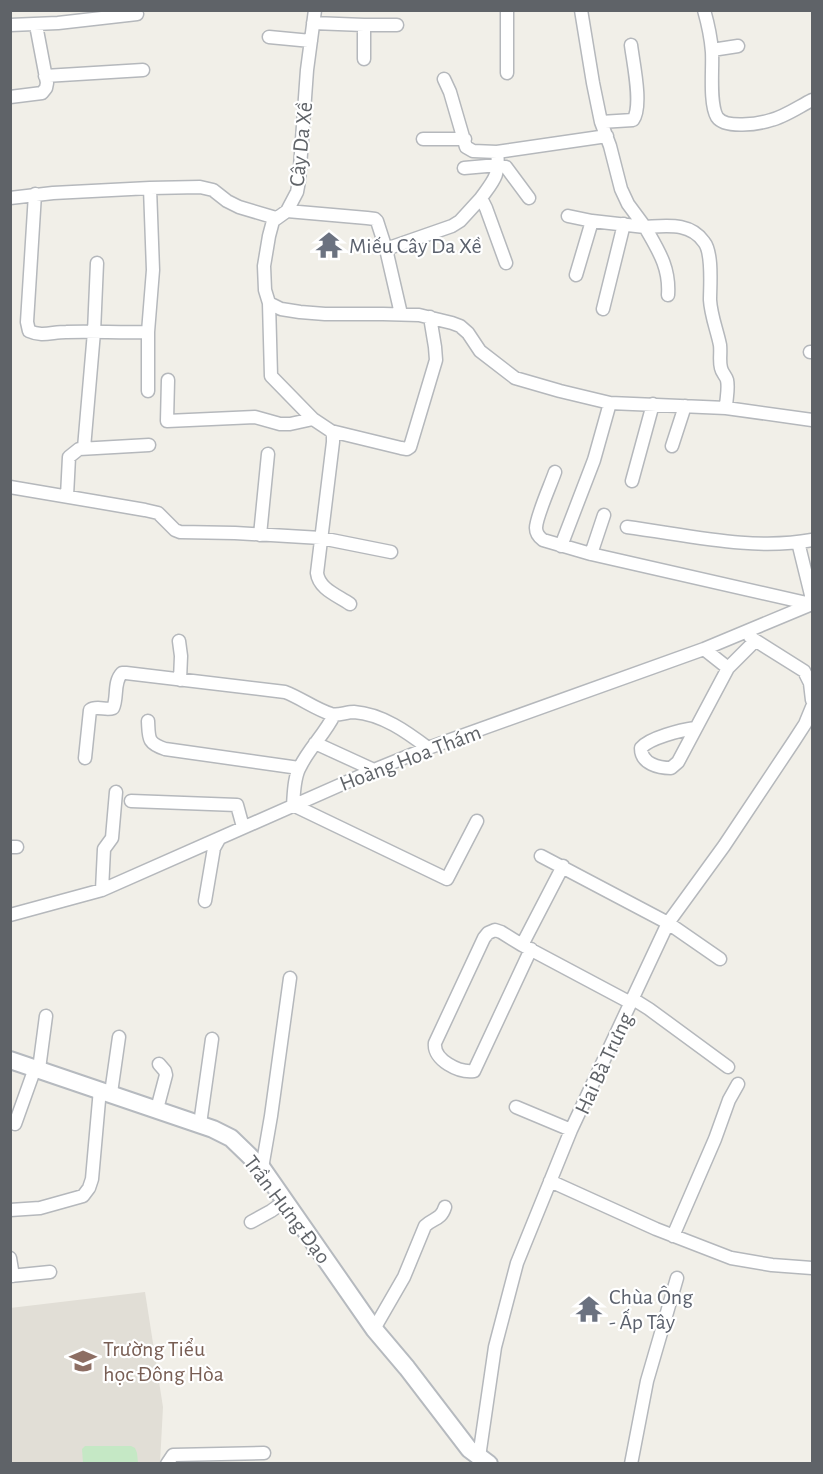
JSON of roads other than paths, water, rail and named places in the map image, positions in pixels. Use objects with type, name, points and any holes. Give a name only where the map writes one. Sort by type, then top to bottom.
[{"type":"main road","name":"Trần Hưng Đạo","points":[[10,1060],[200,1124],[231,1138],[262,1168],[374,1329],[469,1449],[484,1460]]},
{"type":"street","name":"Cây Da Xề","points":[[315,10],[307,70],[297,192],[273,221],[264,266],[265,291],[269,303],[271,376],[314,419],[331,431]]},
{"type":"street","points":[[507,10],[507,73]]},
{"type":"street","points":[[581,10],[601,122],[621,189],[663,259],[669,282],[668,295]]},
{"type":"street","points":[[704,10],[712,50],[713,104],[717,117],[723,122],[746,124],[772,120],[813,100]]},
{"type":"street","points":[[10,25],[36,25],[137,14]]},
{"type":"street","points":[[313,24],[397,25]]},
{"type":"street","points":[[10,97],[42,93],[46,88],[36,25]]},
{"type":"street","points":[[364,26],[364,59]]},
{"type":"street","points":[[269,37],[311,40]]},
{"type":"street","points":[[601,122],[633,120],[637,115],[636,80],[631,45]]},
{"type":"street","points":[[712,50],[738,46]]},
{"type":"street","points":[[45,76],[143,70]]},
{"type":"street","points":[[444,79],[466,147],[473,151],[497,152],[607,136]]},
{"type":"street","points":[[423,139],[465,140]]},
{"type":"street","points":[[386,249],[455,225],[481,198],[495,179],[498,165],[497,152]]},
{"type":"street","points":[[464,168],[498,165],[508,168],[529,198]]},
{"type":"street","points":[[10,198],[35,194],[200,187],[213,190],[239,207],[281,214],[375,219],[386,249],[401,315]]},
{"type":"street","points":[[147,391],[148,332],[153,270],[150,188]]},
{"type":"street","points":[[35,194],[28,331],[45,335],[62,332],[148,332]]},
{"type":"street","points":[[481,198],[506,263]]},
{"type":"street","points":[[568,216],[645,227],[673,225],[688,228],[706,244],[710,263],[710,302],[713,323],[720,346],[722,371],[727,384],[726,408]]},
{"type":"street","points":[[576,275],[592,221]]},
{"type":"street","points":[[603,309],[624,224]]},
{"type":"street","points":[[84,448],[94,332],[97,263]]},
{"type":"street","points":[[269,303],[281,309],[309,313],[430,317],[460,326],[468,333],[480,351],[515,378],[610,403],[726,408],[813,420]]},
{"type":"street","points":[[331,431],[401,448],[410,447],[436,360],[430,317]]},
{"type":"street","points":[[168,380],[167,421],[255,417],[280,424],[290,424],[314,419]]},
{"type":"street","points":[[561,546],[594,460],[610,403]]},
{"type":"street","points":[[632,481],[653,405]]},
{"type":"street","points":[[672,446],[685,406]]},
{"type":"street","points":[[331,431],[333,442],[317,573],[322,586],[350,604]]},
{"type":"street","points":[[67,496],[69,457],[79,449],[149,445]]},
{"type":"street","points":[[260,534],[268,454]]},
{"type":"street","points":[[555,472],[536,528],[538,536],[543,540],[561,546],[812,602],[798,542]]},
{"type":"street","points":[[10,487],[158,513],[180,532],[321,538],[391,552]]},
{"type":"street","points":[[591,554],[604,516]]},
{"type":"street","points":[[627,526],[742,543],[813,540]]},
{"type":"street","name":"Hoàng Hoa Thám","points":[[10,915],[102,890],[292,804],[428,748],[704,649],[812,602]]},
{"type":"street","points":[[744,633],[804,671],[810,683],[813,700]]},
{"type":"street","points":[[179,641],[182,656],[180,680]]},
{"type":"street","points":[[695,728],[728,668],[755,641]]},
{"type":"street","points":[[704,649],[728,668]]},
{"type":"street","points":[[85,758],[90,710],[95,707],[110,710],[115,706],[119,675],[126,673],[285,692],[306,704],[334,715],[352,712],[370,714],[414,737],[428,748]]},
{"type":"street","name":"Hai Bà Trưng","points":[[484,1460],[495,1347],[516,1263],[571,1130],[668,923],[724,846],[805,724],[813,707]]},
{"type":"street","points":[[334,715],[298,768],[292,804],[447,879],[477,821]]},
{"type":"street","points":[[148,721],[151,743],[165,749],[298,768]]},
{"type":"street","points":[[315,743],[374,770]]},
{"type":"street","points":[[102,890],[104,849],[112,838],[116,792]]},
{"type":"street","points":[[131,801],[237,805],[243,827]]},
{"type":"street","points":[[205,901],[214,848],[219,839]]},
{"type":"street","points":[[541,856],[668,923],[720,959]]},
{"type":"street","points":[[563,866],[527,947],[474,1071],[458,1069],[436,1054],[435,1043],[484,938],[495,930],[501,932],[527,947],[649,1009],[728,1067]]},
{"type":"street","points":[[262,1168],[290,978]]},
{"type":"street","points":[[15,1124],[37,1069],[46,1016]]},
{"type":"street","points":[[10,1210],[40,1208],[83,1196],[89,1188],[105,1091],[118,1037]]},
{"type":"street","points":[[200,1124],[212,1039]]},
{"type":"street","points":[[157,1109],[166,1075],[159,1064]]},
{"type":"street","points":[[673,1236],[729,1100],[738,1084]]},
{"type":"street","points":[[516,1107],[571,1130]]},
{"type":"street","points":[[550,1181],[673,1236],[731,1258],[772,1265],[813,1268]]},
{"type":"street","points":[[251,1222],[285,1201]]},
{"type":"street","points":[[374,1329],[404,1278],[425,1226],[438,1218],[445,1207]]},
{"type":"street","points":[[10,1258],[12,1276],[50,1272]]},
{"type":"street","points":[[631,1464],[647,1381],[677,1278]]},
{"type":"street","points":[[167,1464],[173,1455],[264,1453]]},
{"type":"place","name":"Miếu Cây Da Xề","points":[[329,245]]},
{"type":"place","name":"Chùa Ông - Ấp Tây","points":[[589,1309]]},
{"type":"place","name":"Trường Tiểu học Đông Hòa","points":[[83,1361]]}]
